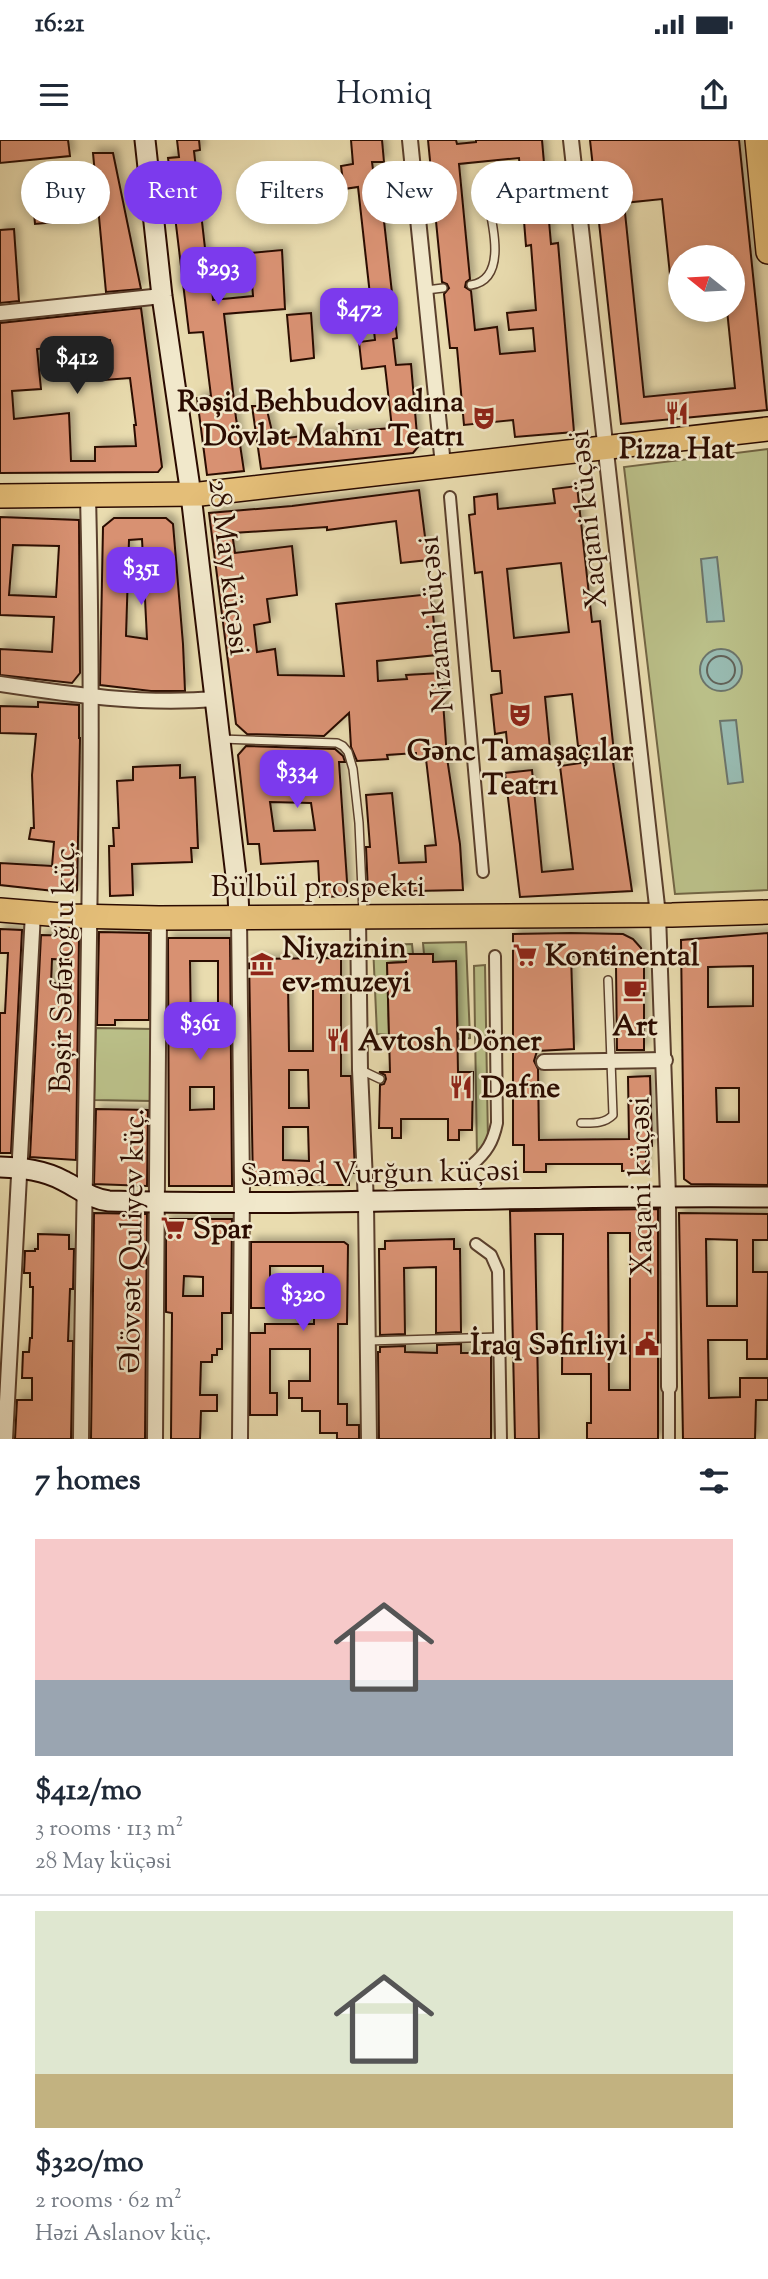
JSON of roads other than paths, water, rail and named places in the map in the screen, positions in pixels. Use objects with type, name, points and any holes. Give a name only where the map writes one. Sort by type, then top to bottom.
[{"type":"main road","name":"28 May küçəsi","points":[[145,140],[162,296],[191,495],[216,699],[239,918]]},
{"type":"main road","points":[[757,140],[768,252]]},
{"type":"main road","points":[[0,496],[191,495],[768,429]]},
{"type":"main road","name":"Bülbül prospekti","points":[[0,910],[159,918],[768,912]]},
{"type":"main road","name":"Səməd Vurğun küçəsi","points":[[0,1167],[20,1168],[56,1177],[84,1194],[109,1201],[157,1203],[768,1197]]},
{"type":"street","points":[[410,140],[443,465]]},
{"type":"street","name":"Xaqani küçəsi","points":[[571,140],[657,914],[668,1196],[669,1439]]},
{"type":"street","points":[[0,313],[162,296]]},
{"type":"street","name":"Bəşir Səfəroğlu küç.","points":[[81,1439],[91,916],[88,497]]},
{"type":"street","name":"Nizami küçəsi","points":[[450,497],[483,872]]},
{"type":"street","points":[[0,684],[90,697],[170,702],[216,699]]},
{"type":"street","points":[[5,1439],[33,913]]},
{"type":"street","points":[[360,917],[360,1070],[366,1203],[369,1439]]},
{"type":"street","name":"Əlövsət Quliyev küç.","points":[[155,1439],[159,918]]},
{"type":"street","points":[[239,918],[240,1439]]},
{"type":"street","points":[[472,1166],[485,1154],[493,1141],[497,1123],[495,956]]},
{"type":"street","points":[[544,1062],[664,1060]]},
{"type":"street","points":[[476,1244],[491,1255],[498,1271],[500,1439]]},
{"type":"lane","points":[[471,285],[485,280],[493,271],[496,257],[491,224]]},
{"type":"lane","points":[[425,290],[443,288]]},
{"type":"lane","points":[[220,739],[337,743],[348,752],[353,769],[359,823],[360,917]]},
{"type":"lane","points":[[581,1123],[608,1121],[613,1115],[608,980]]},
{"type":"lane","points":[[360,1070],[380,1079]]},
{"type":"lane","points":[[368,1341],[499,1337]]},
{"type":"water","points":[[717,557],[724,621],[707,622],[701,559]]},
{"type":"water","points":[[721,649],[736,655],[742,670],[736,685],[721,691],[706,685],[700,670],[706,655]]},
{"type":"water","points":[[736,720],[743,782],[728,784],[720,721]]},
{"type":"place","name":"Pizza Hat","points":[[677,413]]},
{"type":"place","name":"Rəşid Behbudov adına Dövlət Mahnı Teatrı","points":[[484,418]]},
{"type":"place","name":"Gənc Tamaşaçılar Teatrı","points":[[520,715]]},
{"type":"place","name":"Kontinental","points":[[525,955]]},
{"type":"place","name":"Niyazinin ev-muzeyi","points":[[262,964]]},
{"type":"place","name":"Art","points":[[635,990]]},
{"type":"place","name":"Avtosh Döner","points":[[338,1040]]},
{"type":"place","name":"Dafne","points":[[461,1087]]},
{"type":"place","name":"Spar","points":[[173,1228]]},
{"type":"place","name":"İraq Səfirliyi","points":[[647,1344]]}]
